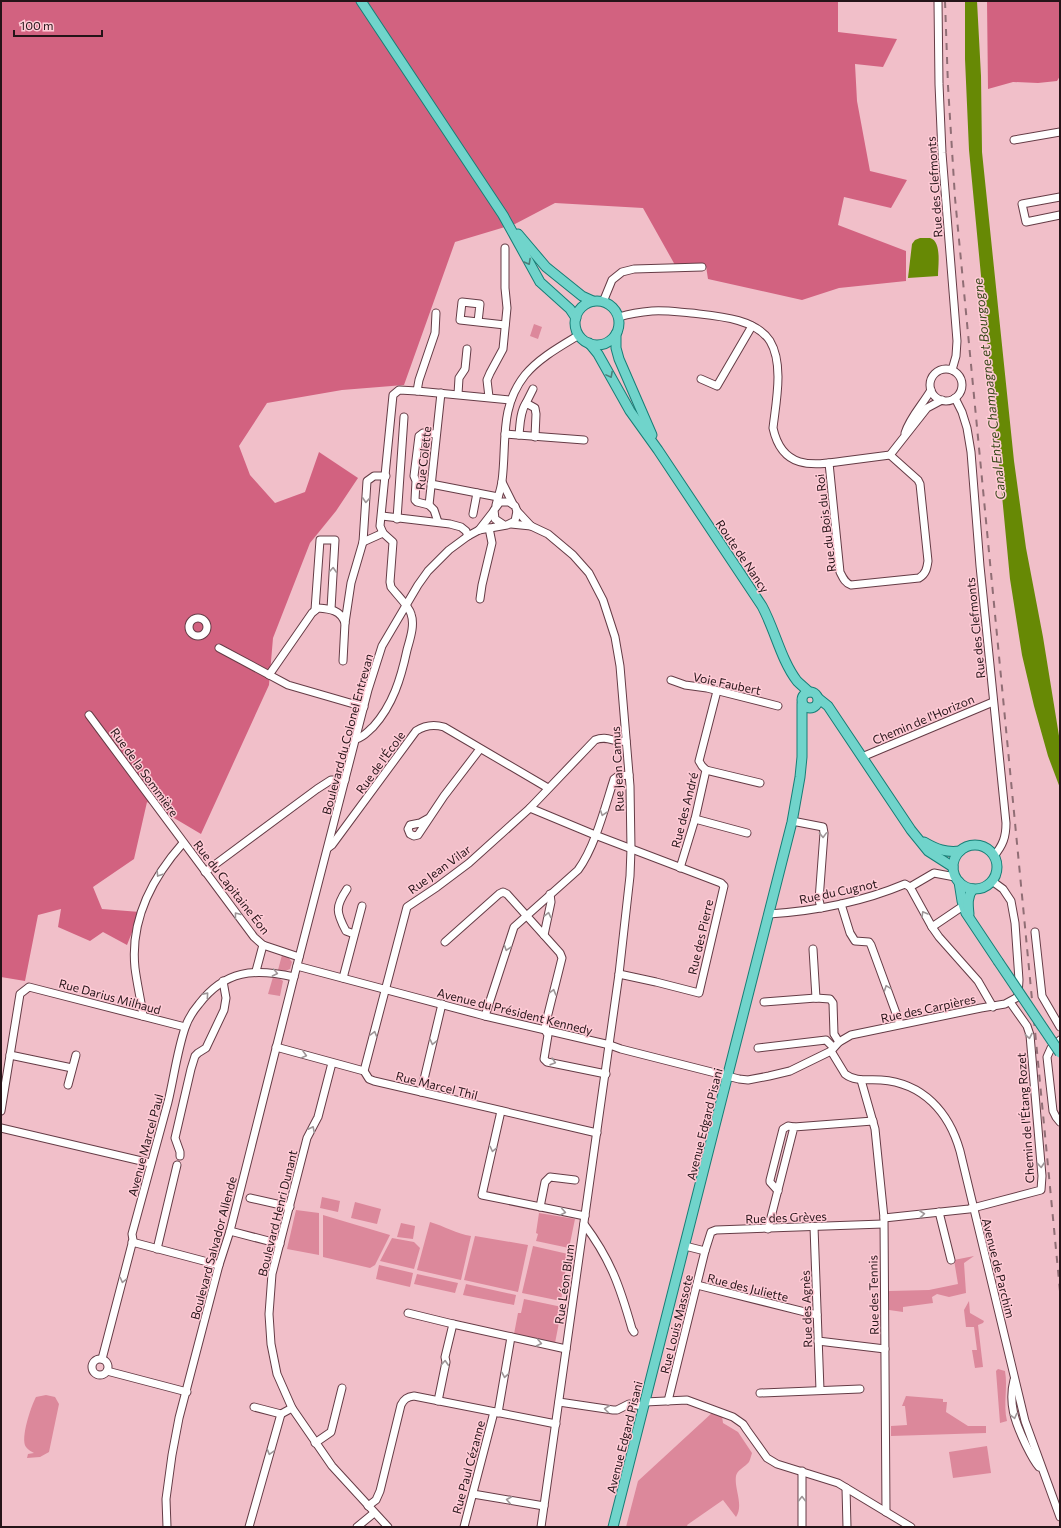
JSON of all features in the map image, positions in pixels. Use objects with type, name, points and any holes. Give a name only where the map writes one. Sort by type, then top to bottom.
[{"type":"main road","points":[[361,1],[503,215],[540,282],[570,309],[576,318]]},
{"type":"main road","points":[[503,215],[546,267],[582,296],[598,301],[613,307],[619,323],[616,334],[611,340],[604,344],[596,345],[588,343],[579,335],[576,327],[576,318],[582,307],[598,301]]},
{"type":"main road","name":"Route de Nancy","points":[[616,334],[616,348],[619,358],[658,450]]},
{"type":"main road","name":"Route de Nancy","points":[[588,343],[598,354],[630,411],[658,450],[762,606],[786,662],[809,701],[832,712],[917,839],[928,851],[953,866]]},
{"type":"main road","name":"Avenue Edgard Pisani","points":[[613,1527],[792,821],[802,758],[802,723],[809,701]]},
{"type":"main road","points":[[917,839],[941,850],[954,852],[960,851],[969,846],[980,846],[986,848],[994,856],[997,871],[992,881],[984,887],[973,889],[968,888],[957,880]]},
{"type":"main road","points":[[960,851],[954,859],[953,866],[963,906],[970,919],[1060,1053]]},
{"type":"main road","points":[[970,919],[968,900],[973,889]]},
{"type":"street","name":"Rue des Clefmonts","points":[[938,1],[939,84],[943,160],[956,326],[956,356],[952,370]]},
{"type":"street","points":[[1014,140],[1060,132]]},
{"type":"street","points":[[1060,197],[1022,204],[1026,222],[1060,215]]},
{"type":"street","points":[[489,397],[487,380],[503,349],[506,325],[505,248]]},
{"type":"street","points":[[598,301],[612,280],[622,272],[634,269],[702,267]]},
{"type":"street","points":[[618,317],[653,311],[680,312],[725,318],[752,326],[762,331],[770,341],[776,357],[778,380],[773,428],[779,444],[788,455],[797,461],[810,465],[890,455],[927,408],[942,400]]},
{"type":"street","points":[[417,390],[435,333],[436,313]]},
{"type":"street","points":[[478,322],[506,325]]},
{"type":"street","points":[[701,379],[717,386],[752,326]]},
{"type":"street","name":"Boulevard du Colonel Entrevan","points":[[479,530],[495,509],[502,482],[507,412],[519,384],[535,365],[550,353],[579,335]]},
{"type":"street","points":[[458,394],[459,378],[464,369],[467,349]]},
{"type":"street","points":[[943,369],[952,370],[959,375],[962,383],[960,392],[955,398],[948,400],[942,400],[934,396],[931,390],[930,380],[934,374],[943,369]]},
{"type":"street","points":[[519,435],[523,407],[533,389]]},
{"type":"street","points":[[356,739],[362,738],[382,716],[394,695],[403,667],[412,621],[411,612],[391,587],[390,582],[393,542],[383,533],[380,526],[394,395],[399,390],[417,390],[511,400]]},
{"type":"street","points":[[905,435],[908,425],[931,390]]},
{"type":"street","name":"Rue Colette","points":[[438,522],[434,510],[429,504],[441,393]]},
{"type":"street","name":"Rue des Clefmonts","points":[[955,398],[962,412],[967,428],[971,452],[1006,835],[1003,844],[994,856]]},
{"type":"street","points":[[526,403],[535,408],[535,437]]},
{"type":"street","points":[[397,519],[404,417]]},
{"type":"street","points":[[429,504],[417,502],[415,500],[416,482],[414,476],[419,436],[423,432],[436,434]]},
{"type":"street","points":[[505,434],[584,440]]},
{"type":"street","name":"Rue du Bois du Roi","points":[[830,463],[840,572],[846,582],[851,585],[919,578],[926,571],[928,561],[920,484],[918,480],[890,455]]},
{"type":"street","points":[[343,661],[345,623],[351,583],[363,542],[367,481],[374,476],[386,476]]},
{"type":"street","points":[[502,482],[517,511],[515,521],[507,524],[497,522],[495,509],[504,501],[513,504]]},
{"type":"street","points":[[431,484],[498,497]]},
{"type":"street","points":[[473,514],[477,493]]},
{"type":"street","name":"Rue Jean Camus","points":[[517,511],[531,526]]},
{"type":"street","points":[[382,516],[397,519],[438,522],[461,527],[466,531],[468,536]]},
{"type":"street","name":"Boulevard du Colonel Entrevan","points":[[294,977],[364,707],[382,646],[418,585],[428,571],[449,550],[479,530],[507,524]]},
{"type":"street","name":"Rue Jean Camus","points":[[507,524],[531,526],[548,534],[573,556],[589,573],[603,600],[615,637],[623,692],[630,786],[631,849],[630,876],[610,1045]]},
{"type":"street","points":[[480,599],[492,543],[489,528]]},
{"type":"street","points":[[363,542],[383,533]]},
{"type":"street","points":[[269,675],[315,610],[320,540],[335,540],[331,609]]},
{"type":"street","points":[[315,610],[318,608],[331,609],[340,614],[345,623]]},
{"type":"street","points":[[219,648],[288,685],[364,707]]},
{"type":"street","name":"Voie Faubert","points":[[671,680],[685,685],[707,688],[778,706]]},
{"type":"street","name":"Rue des André","points":[[680,868],[695,819],[706,770],[699,761],[717,691]]},
{"type":"street","name":"Chemin de l'Horizon","points":[[862,757],[993,702]]},
{"type":"street","name":"Rue de la Sommière","points":[[89,715],[183,843]]},
{"type":"street","name":"Rue de l'École","points":[[328,848],[332,845],[416,731],[422,727],[444,727],[548,788]]},
{"type":"street","name":"Rue Jean Vilar","points":[[364,1071],[407,907],[437,887],[468,863],[530,808],[595,740],[602,737],[622,742],[626,741]]},
{"type":"street","points":[[429,818],[480,748]]},
{"type":"street","points":[[706,770],[760,783]]},
{"type":"street","points":[[485,1016],[514,927],[582,865],[595,835],[614,779],[618,776],[629,776]]},
{"type":"street","points":[[205,872],[317,789],[331,780],[345,780]]},
{"type":"street","points":[[530,808],[680,868]]},
{"type":"street","points":[[695,819],[747,833]]},
{"type":"street","points":[[792,821],[823,827],[824,832],[819,900],[821,908]]},
{"type":"street","points":[[143,1016],[141,996],[135,968],[134,948],[137,927],[149,891],[165,865],[183,843]]},
{"type":"street","name":"Rue du Capitaine Éon","points":[[183,843],[248,929],[263,945]]},
{"type":"street","name":"Rue des Pierre","points":[[619,974],[656,982],[699,994],[724,886],[721,883],[680,868]]},
{"type":"street","name":"Rue du Cugnot","points":[[769,914],[821,908],[876,895],[905,884],[910,887],[934,873],[957,880]]},
{"type":"street","points":[[992,881],[1003,889],[1011,900],[1019,980],[1018,995],[1010,1002]]},
{"type":"street","points":[[910,887],[932,927],[978,981],[993,1007]]},
{"type":"street","points":[[346,889],[339,901],[338,915],[346,931],[354,934]]},
{"type":"street","points":[[445,942],[499,894],[503,892],[507,894],[560,953],[562,958],[546,1022],[545,1030],[548,1035],[544,1059],[547,1062],[606,1074]]},
{"type":"street","points":[[544,935],[551,902],[550,894]]},
{"type":"street","points":[[841,904],[850,933],[855,941],[869,942],[871,945],[900,1024]]},
{"type":"street","points":[[343,978],[362,906]]},
{"type":"street","points":[[932,927],[963,906]]},
{"type":"street","points":[[1035,932],[1042,996],[1060,1027]]},
{"type":"street","points":[[294,977],[256,971],[263,945],[299,957]]},
{"type":"street","points":[[813,949],[816,998]]},
{"type":"street","name":"Avenue du Président Kennedy","points":[[297,966],[485,1016],[610,1045],[728,1076]]},
{"type":"street","name":"Avenue Marcel Paul","points":[[102,1359],[132,1242],[132,1234],[150,1163],[168,1101],[185,1027],[191,1015],[212,988],[223,981],[256,971]]},
{"type":"street","name":"Boulevard Salvador Allende","points":[[167,1527],[166,1499],[179,1418],[219,1265],[230,1231],[294,977]]},
{"type":"street","points":[[180,1156],[175,1138],[191,1069],[195,1056],[206,1048],[224,1010],[226,998],[223,981]]},
{"type":"street","name":"Rue Darius Milhaud","points":[[10,1055],[20,994],[29,987],[185,1027]]},
{"type":"street","points":[[764,1002],[830,998],[832,1003],[834,1034],[839,1042]]},
{"type":"street","name":"Rue des Carpières","points":[[728,1076],[744,1080],[790,1071],[832,1049],[839,1042],[854,1034],[981,1008],[993,1007],[1010,1002]]},
{"type":"street","name":"Chemin de l'Étang Rozet","points":[[972,1208],[1041,1190],[1042,1176],[1030,1035],[1027,1026],[1010,1002]]},
{"type":"street","points":[[421,1092],[442,1004]]},
{"type":"street","points":[[758,1048],[826,1040],[845,1074],[853,1079],[861,1080]]},
{"type":"street","points":[[1060,1040],[1051,1048],[1047,1057],[1053,1111],[1060,1122]]},
{"type":"street","name":"Rue Léon Blum","points":[[541,1527],[610,1045]]},
{"type":"street","name":"Rue Marcel Thil","points":[[276,1047],[364,1071],[369,1079],[374,1082],[597,1134]]},
{"type":"street","points":[[1,1110],[10,1055],[72,1068]]},
{"type":"street","points":[[68,1084],[76,1055]]},
{"type":"street","name":"Boulevard Henri Dunant","points":[[332,1062],[318,1117],[307,1138],[272,1274],[269,1326],[271,1344],[277,1374],[292,1408],[332,1466],[388,1527]]},
{"type":"street","name":"Avenue de Parchim","points":[[861,1080],[888,1081],[903,1084],[923,1095],[940,1109],[946,1117],[956,1137],[972,1208],[985,1253],[1025,1421],[1060,1517]]},
{"type":"street","name":"Rue des Tennis","points":[[861,1080],[875,1129],[884,1221],[886,1512]]},
{"type":"street","points":[[501,1111],[482,1196],[585,1216]]},
{"type":"street","points":[[768,1229],[794,1127],[873,1121]]},
{"type":"street","points":[[1,1128],[150,1163]]},
{"type":"street","points":[[157,1249],[177,1165]]},
{"type":"street","points":[[540,1207],[545,1182],[550,1177],[575,1180]]},
{"type":"street","points":[[250,1198],[290,1207]]},
{"type":"street","name":"Rue des Grèves","points":[[705,1251],[709,1235],[713,1231],[814,1227],[884,1221],[972,1208]]},
{"type":"street","points":[[939,1212],[950,1260]]},
{"type":"street","points":[[584,1224],[598,1244],[614,1272],[634,1332]]},
{"type":"street","name":"Rue des Agnès","points":[[814,1227],[820,1390]]},
{"type":"street","points":[[230,1231],[280,1244]]},
{"type":"street","points":[[132,1242],[219,1265]]},
{"type":"street","points":[[685,1246],[705,1251]]},
{"type":"street","name":"Rue Louis Massote","points":[[668,1401],[705,1251]]},
{"type":"street","name":"Rue des Juliette","points":[[696,1285],[817,1315]]},
{"type":"street","points":[[408,1313],[566,1349]]},
{"type":"street","points":[[438,1401],[446,1362],[445,1357],[453,1324]]},
{"type":"street","points":[[496,1413],[511,1337]]},
{"type":"street","points":[[818,1341],[885,1349]]},
{"type":"street","points":[[107,1371],[108,1366],[102,1359],[97,1359],[93,1362],[92,1371],[96,1374],[100,1375],[107,1371],[187,1392]]},
{"type":"street","points":[[315,1443],[332,1432],[342,1388]]},
{"type":"street","points":[[760,1392],[860,1389]]},
{"type":"street","name":"Rue Paul Cézanne","points":[[368,1506],[376,1500],[381,1488],[401,1405],[408,1397],[414,1396],[556,1424]]},
{"type":"street","points":[[559,1402],[613,1410],[617,1410],[629,1404],[687,1400],[693,1402],[732,1417],[743,1424],[767,1458],[777,1464],[831,1480],[911,1527]]},
{"type":"street","points":[[254,1407],[281,1414],[292,1408]]},
{"type":"street","name":"Rue Paul Cézanne","points":[[464,1527],[496,1413]]},
{"type":"street","points":[[249,1527],[281,1414]]},
{"type":"street","points":[[802,1471],[802,1527]]},
{"type":"street","points":[[846,1488],[847,1527]]},
{"type":"street","points":[[473,1494],[544,1506]]},
{"type":"street","points":[[357,1527],[374,1513]]},
{"type":"shaded area","points":[[1,1],[838,1],[838,32],[897,39],[883,67],[855,64],[857,101],[870,171],[907,180],[891,208],[844,197],[838,225],[906,251],[906,281],[839,288],[802,300],[708,279],[706,266],[675,265],[643,208],[555,203],[515,224],[455,242],[404,385],[342,390],[267,403],[239,446],[250,475],[275,503],[305,492],[319,452],[358,478],[336,511],[310,543],[273,638],[269,685],[201,834],[147,802],[134,859],[93,887],[102,909],[140,912],[127,945],[103,932],[90,941],[58,927],[61,909],[38,915],[25,981],[1,977]]},
{"type":"shaded area","points":[[965,1],[977,1],[981,76],[982,152],[1014,461],[1026,548],[1043,637],[1060,742],[1060,788],[1048,756],[1034,706],[1022,655],[1010,579],[969,150],[965,59]]},
{"type":"shaded area","points":[[987,1],[1060,1],[1060,76],[1057,81],[1038,83],[1013,82],[988,89]]},
{"type":"shaded area","points":[[920,238],[930,238],[934,240],[936,244],[938,249],[938,276],[908,278],[912,244],[915,240]]},
{"type":"shaded area","points":[[534,324],[542,327],[538,339],[530,336]]},
{"type":"shaded area","points":[[282,955],[288,957],[292,962],[290,969],[285,971],[278,970]]},
{"type":"shaded area","points":[[273,977],[283,981],[280,996],[268,994]]},
{"type":"shaded area","points":[[322,1197],[340,1201],[338,1212],[320,1208]]},
{"type":"shaded area","points":[[355,1202],[381,1209],[377,1224],[351,1218]]},
{"type":"shaded area","points":[[296,1210],[319,1213],[319,1255],[287,1249]]},
{"type":"shaded area","points":[[539,1213],[575,1219],[569,1248],[536,1241],[538,1234],[536,1233]]},
{"type":"shaded area","points":[[323,1215],[390,1235],[375,1265],[370,1268],[323,1257]]},
{"type":"shaded area","points":[[430,1222],[461,1234],[471,1236],[461,1280],[417,1270]]},
{"type":"shaded area","points":[[401,1223],[415,1226],[413,1239],[397,1237]]},
{"type":"shaded area","points":[[475,1236],[528,1245],[518,1292],[464,1280]]},
{"type":"shaded area","points":[[392,1238],[414,1242],[420,1248],[414,1269],[380,1261]]},
{"type":"shaded area","points":[[533,1246],[568,1254],[561,1301],[522,1293]]},
{"type":"shaded area","points":[[974,1256],[964,1263],[966,1293],[949,1297],[937,1294],[932,1297],[933,1303],[903,1307],[903,1312],[889,1310],[889,1291],[929,1290],[958,1284],[954,1260]]},
{"type":"shaded area","points":[[379,1265],[413,1273],[410,1287],[376,1279]]},
{"type":"shaded area","points":[[417,1274],[458,1283],[455,1293],[414,1284]]},
{"type":"shaded area","points":[[466,1284],[516,1295],[514,1305],[463,1295]]},
{"type":"shaded area","points":[[524,1299],[562,1307],[555,1343],[514,1334],[518,1313],[521,1313]]},
{"type":"shaded area","points":[[969,1301],[970,1313],[984,1321],[978,1325],[983,1367],[975,1368],[972,1350],[977,1350],[974,1327],[966,1327],[964,1310]]},
{"type":"shaded area","points":[[998,1369],[1005,1371],[1006,1384],[1005,1408],[1007,1421],[1000,1423],[996,1371]]},
{"type":"shaded area","points":[[46,1395],[55,1397],[59,1404],[49,1452],[40,1457],[27,1458],[28,1454],[34,1453],[26,1447],[24,1437],[31,1407],[36,1397]]},
{"type":"shaded area","points":[[906,1396],[943,1399],[943,1402],[947,1402],[946,1412],[968,1426],[986,1426],[986,1433],[891,1436],[891,1426],[907,1425],[905,1406],[902,1406]]},
{"type":"shaded area","points":[[713,1412],[722,1416],[723,1423],[738,1432],[752,1453],[749,1462],[739,1470],[736,1476],[739,1507],[736,1517],[723,1500],[687,1525],[688,1527],[626,1527],[638,1481]]},
{"type":"shaded area","points":[[987,1446],[991,1473],[953,1478],[949,1452]]},
{"type":"railway","points":[[945,1],[948,86],[955,198],[1060,1291]]},
{"type":"water label","name":"Canal Entre Champagne et Bourgogne","points":[[989,389]]}]
